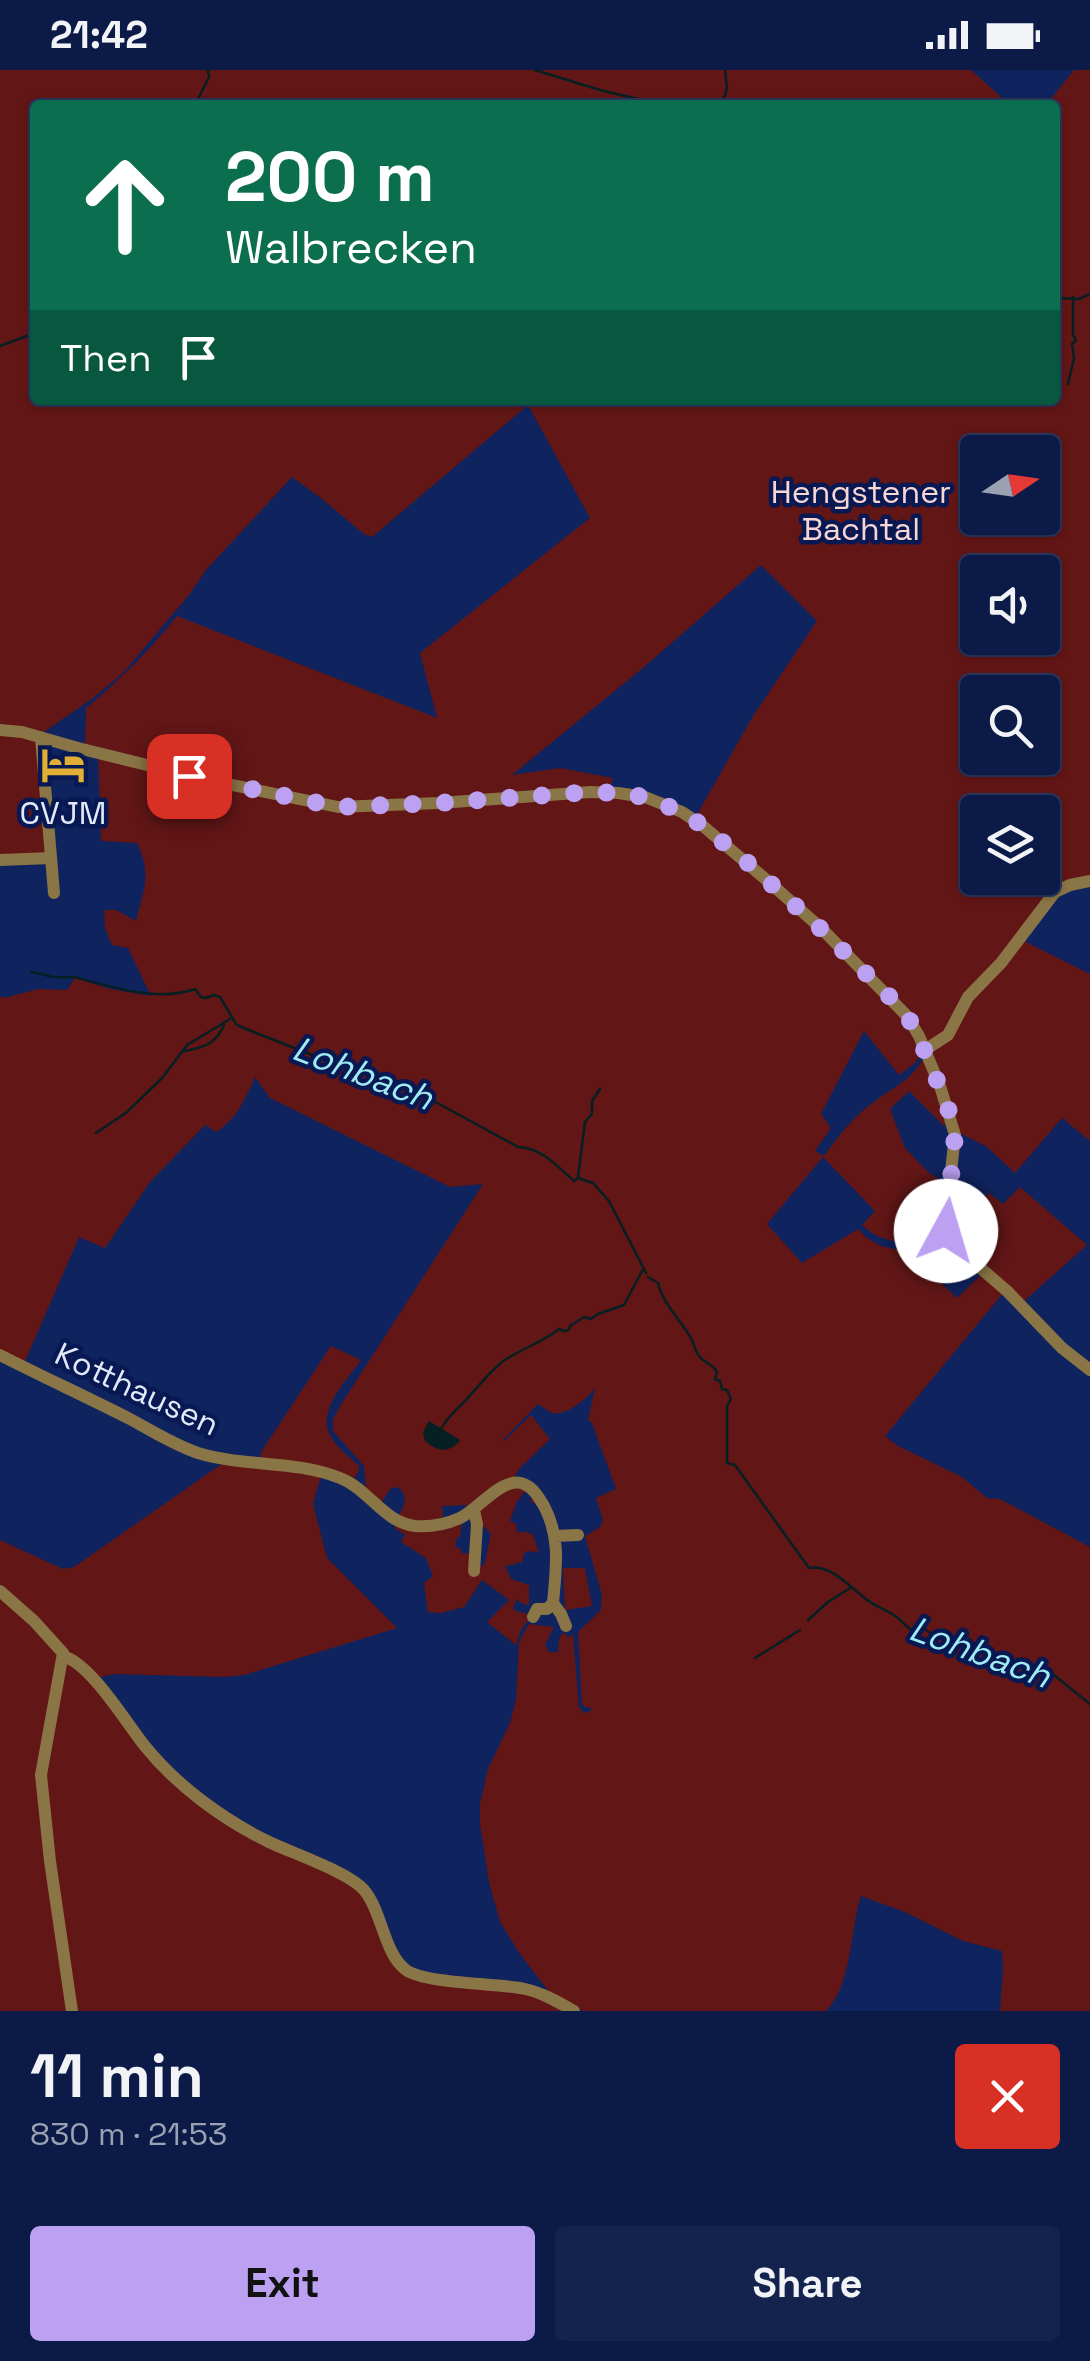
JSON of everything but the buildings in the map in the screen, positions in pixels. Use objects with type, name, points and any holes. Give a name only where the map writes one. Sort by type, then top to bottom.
[{"type":"street","points":[[0,730],[338,807],[590,792],[632,794],[658,801],[703,826],[822,930],[914,1026],[947,1104],[955,1135],[945,1227],[948,1236],[960,1252],[1007,1290],[1062,1348],[1090,1370]]},
{"type":"street","points":[[41,738],[54,893]]},
{"type":"street","points":[[0,860],[51,858]]},
{"type":"street","points":[[925,1050],[948,1035],[968,997],[1001,963],[1052,896],[1070,885],[1090,881]]},
{"type":"street","name":"Kotthausen","points":[[0,1355],[194,1452],[306,1468],[338,1477],[365,1492],[384,1513],[404,1524],[440,1524],[462,1518],[505,1486],[522,1483],[538,1497],[555,1536],[558,1558],[552,1603]]},
{"type":"street","points":[[474,1510],[474,1571]]},
{"type":"street","points":[[555,1536],[578,1535]]},
{"type":"street","points":[[0,1592],[34,1621],[63,1656],[41,1776],[72,2011]]},
{"type":"street","points":[[533,1616],[537,1609],[552,1603],[566,1626]]},
{"type":"street","points":[[63,1656],[76,1662],[97,1683],[158,1762],[186,1787],[241,1828],[364,1890],[404,1968],[420,1976],[524,1989],[574,2011]]},
{"type":"green space","points":[[0,70],[971,70],[1004,100],[30,100],[30,405],[528,405],[372,537],[292,477],[206,570],[123,673],[44,732],[51,858],[0,854]]},
{"type":"green space","name":"Hengstener Bachtal","points":[[1074,70],[1090,70],[1090,884],[1060,895],[1060,795],[960,795],[960,895],[1060,895],[1022,940],[1090,974],[1090,1141],[1062,1118],[1015,1173],[987,1147],[960,1133],[945,1084],[924,1050],[899,1075],[864,1031],[821,1114],[831,1128],[815,1151],[824,1156],[853,1120],[907,1078],[924,1058],[951,1117],[944,1126],[909,1091],[890,1109],[905,1148],[929,1173],[950,1186],[944,1230],[902,1241],[872,1233],[862,1225],[875,1211],[823,1157],[767,1224],[802,1263],[858,1229],[881,1246],[908,1252],[957,1298],[983,1273],[1004,1292],[885,1436],[962,1477],[987,1498],[1000,1499],[1090,1547],[1090,2011],[1000,2011],[1002,1951],[963,1941],[905,1912],[861,1896],[846,1972],[826,2011],[583,2011],[550,1993],[520,1954],[500,1922],[489,1882],[480,1804],[488,1769],[510,1723],[516,1700],[519,1642],[529,1624],[554,1627],[545,1645],[549,1652],[558,1652],[562,1634],[573,1635],[579,1707],[584,1713],[591,1711],[582,1704],[578,1632],[601,1610],[602,1595],[585,1536],[600,1527],[603,1520],[596,1498],[616,1489],[588,1420],[595,1388],[564,1412],[552,1413],[538,1404],[503,1440],[531,1415],[550,1439],[512,1480],[469,1509],[466,1505],[442,1506],[443,1519],[423,1523],[399,1516],[405,1497],[397,1487],[390,1489],[381,1503],[366,1488],[364,1466],[333,1431],[333,1419],[342,1403],[483,1184],[450,1187],[270,1098],[255,1077],[230,1121],[216,1132],[205,1125],[150,1182],[105,1248],[79,1237],[23,1366],[0,1354],[0,996],[38,989],[67,990],[75,978],[151,996],[128,948],[112,945],[105,928],[104,910],[116,910],[136,921],[145,873],[137,843],[101,841],[98,754],[85,747],[86,708],[134,665],[177,616],[437,718],[420,653],[590,518],[528,405],[1060,405],[1060,100],[1050,100]],"holes":[[[761,565],[817,621],[753,716],[694,820],[648,801],[607,795],[613,778],[560,768],[512,775]]]},
{"type":"green space","points":[[1020,1187],[1087,1245],[1023,1302],[956,1240],[953,1225],[957,1195],[975,1208],[989,1193],[1003,1204]]},
{"type":"green space","points":[[331,1346],[361,1360],[335,1397],[327,1417],[334,1441],[359,1466],[354,1479],[261,1458],[261,1452]]},
{"type":"green space","points":[[226,1461],[321,1476],[313,1504],[327,1558],[397,1628],[244,1675],[114,1674],[97,1681],[0,1591],[0,1540],[63,1569],[74,1567]]},
{"type":"green space","points":[[515,1485],[527,1488],[542,1506],[531,1502],[532,1495],[523,1492],[510,1521],[516,1524],[517,1532],[533,1535],[539,1553],[524,1553],[522,1563],[505,1566],[511,1579],[529,1585],[529,1605],[517,1599],[513,1608],[533,1614],[516,1645],[487,1622],[509,1600],[482,1580],[464,1607],[428,1612],[424,1583],[433,1576],[426,1558],[401,1542],[405,1535],[391,1520],[418,1527],[446,1525],[449,1530],[450,1524],[462,1521],[455,1547],[461,1553],[472,1554],[472,1575],[485,1563],[491,1533],[480,1526],[479,1507]]},
{"type":"green space","points":[[563,1568],[585,1568],[592,1606],[565,1610]]},
{"type":"green space","points":[[0,1598],[95,1684],[163,1770],[189,1791],[254,1836],[357,1885],[372,1907],[399,1968],[422,1978],[528,1990],[569,2011],[75,2011],[45,1790],[45,1762],[58,1697],[51,1700],[39,1760],[38,1790],[68,2011],[0,2011]]},
{"type":"shaded area","points":[[429,1421],[459,1442],[446,1450],[425,1441],[423,1432]]},
{"type":"waterway","points":[[198,100],[209,77],[208,70]]},
{"type":"waterway","points":[[535,70],[642,100]]},
{"type":"waterway","points":[[724,100],[725,70]]},
{"type":"waterway","points":[[1060,298],[1079,299],[1090,294]]},
{"type":"waterway","points":[[1068,384],[1074,358],[1072,344],[1076,340],[1073,297]]},
{"type":"waterway","points":[[0,346],[30,335]]},
{"type":"waterway","name":"Lohbach","points":[[31,972],[75,977],[151,994],[195,989],[201,997],[220,997],[241,1027],[351,1070],[373,1072],[397,1081],[518,1147],[542,1154],[574,1181],[578,1178],[593,1183],[609,1201],[646,1273]]},
{"type":"waterway","points":[[96,1133],[127,1112],[163,1077],[187,1045],[230,1019]]},
{"type":"waterway","points":[[184,1051],[208,1044],[224,1025]]},
{"type":"waterway","points":[[578,1177],[585,1122],[592,1114],[592,1101],[600,1089]]},
{"type":"waterway","points":[[441,1429],[502,1362],[559,1329],[569,1330],[584,1317],[591,1319],[624,1305],[642,1271]]},
{"type":"waterway","name":"Lohbach","points":[[648,1277],[658,1283],[701,1359],[715,1369],[715,1379],[731,1399],[727,1406],[727,1463],[735,1465],[809,1568],[834,1574],[916,1633],[922,1627],[937,1638],[946,1634],[967,1651],[1022,1663],[1035,1670],[1044,1667],[1090,1704]]},
{"type":"waterway","points":[[808,1620],[850,1588]]},
{"type":"waterway","points":[[755,1658],[800,1630]]},
{"type":"place","name":"CVJM","points":[[63,765]]},
{"type":"route","points":[[189,776],[338,807],[590,792],[645,797],[682,812],[747,862],[822,930],[914,1026],[947,1104],[955,1135],[946,1231]]}]
